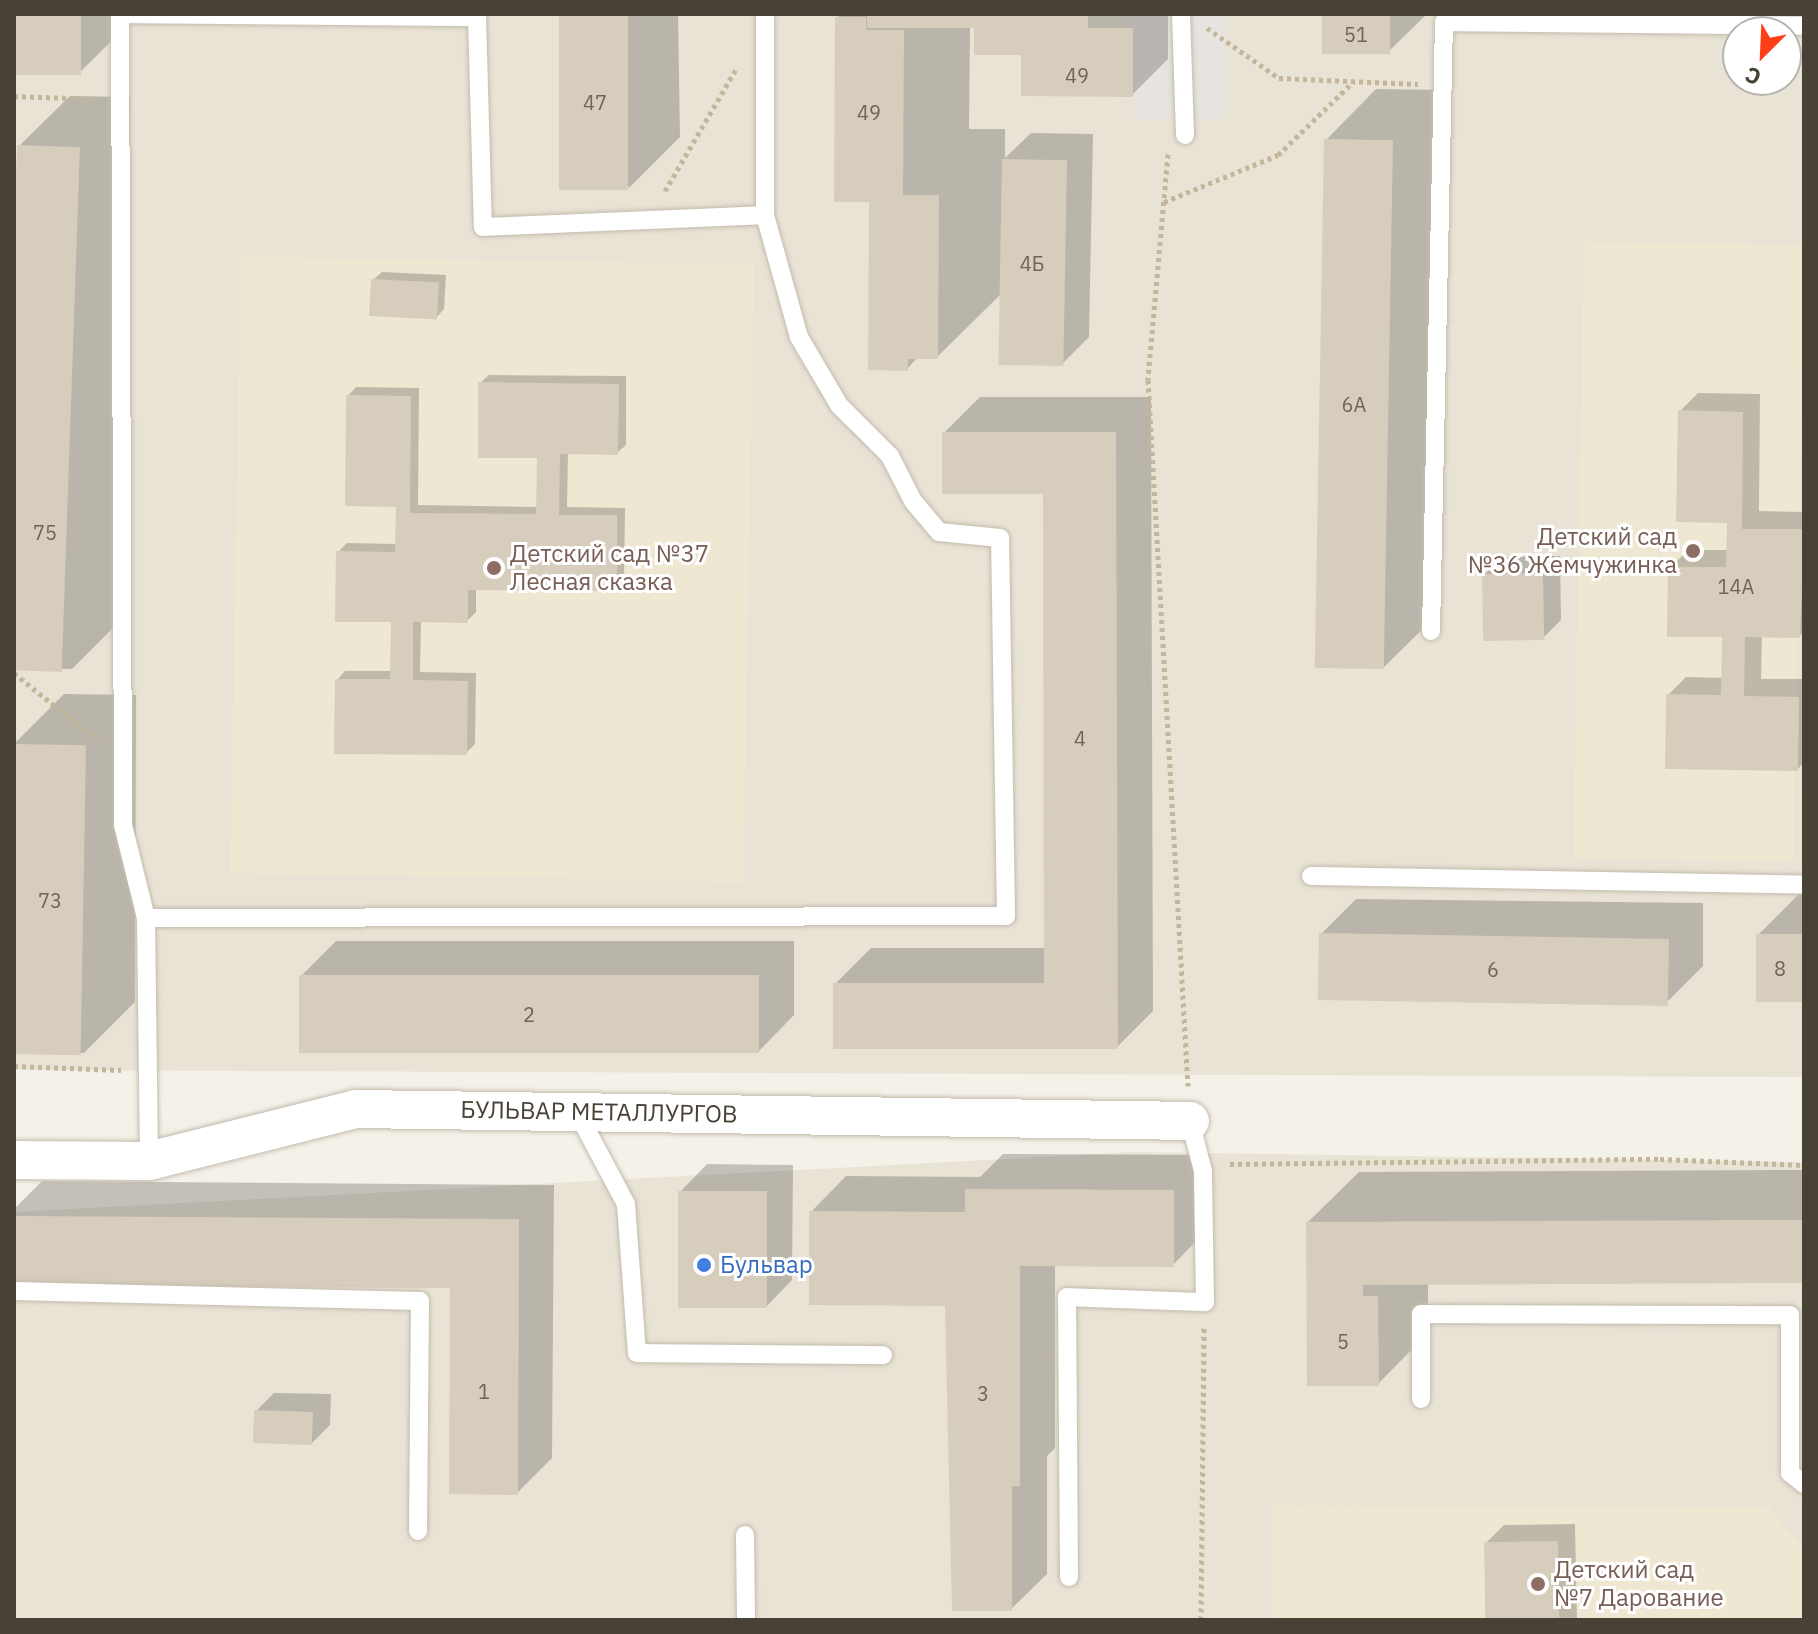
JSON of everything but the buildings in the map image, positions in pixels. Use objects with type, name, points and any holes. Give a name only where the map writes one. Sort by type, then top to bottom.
[{"type":"street","name":"БУЛЬВАР МЕТАЛЛУРГОВ","points":[[14,1160],[149,1161],[356,1109],[1190,1121]]},
{"type":"lane","points":[[149,1161],[146,918],[123,825],[120,14],[477,17],[483,227],[765,215]]},
{"type":"lane","points":[[146,918],[1006,916],[1000,538],[939,532],[913,501],[890,456],[839,405],[799,337],[765,215],[765,17]]},
{"type":"lane","points":[[1177,137],[1190,18]]},
{"type":"lane","points":[[1431,631],[1444,22],[1804,26]]},
{"type":"lane","points":[[1311,876],[1804,885]]},
{"type":"lane","points":[[577,1112],[626,1204],[637,1353],[883,1355]]},
{"type":"lane","points":[[1069,1577],[1067,1297],[1205,1302],[1203,1171],[1190,1121]]},
{"type":"lane","points":[[14,1291],[420,1301],[418,1531]]},
{"type":"lane","points":[[1421,1399],[1421,1314],[1790,1315],[1790,1473],[1804,1484]]},
{"type":"lane","points":[[745,1535],[746,1620]]},
{"type":"path","points":[[648,220],[765,17]]},
{"type":"path","points":[[1190,18],[1279,78],[1443,85]]},
{"type":"path","points":[[1164,202],[1278,155],[1354,81]]},
{"type":"path","points":[[14,96],[120,100]]},
{"type":"path","points":[[1177,137],[1164,202],[1148,380],[1190,1121],[1232,1166],[1660,1159],[1804,1165]]},
{"type":"path","points":[[14,673],[123,761]]},
{"type":"path","points":[[14,1066],[148,1070]]},
{"type":"path","points":[[1201,1620],[1205,1302]]},
{"type":"shaded area","points":[[14,14],[1804,14],[1804,1077],[14,1070]]},
{"type":"shaded area","points":[[1134,14],[1223,14],[1223,119],[1134,119]]},
{"type":"shaded area","name":"Детский сад №36 Жемчужинка","points":[[1584,241],[1804,245],[1793,862],[1573,858]]},
{"type":"shaded area","name":"Детский сад №37 Лесная сказка","points":[[241,256],[754,265],[743,882],[230,873]]},
{"type":"shaded area","points":[[1133,1152],[1804,1162],[1804,1620],[14,1620],[14,1212]]},
{"type":"shaded area","name":"Детский сад №7 Дарование","points":[[1272,1505],[1768,1506],[1804,1549],[1804,1620],[1272,1620]]},
{"type":"place","name":"Детский сад №36 Жемчужинка","points":[[1693,551]]},
{"type":"place","name":"Детский сад №37 Лесная сказка","points":[[494,568]]},
{"type":"place","name":"Бульвар","points":[[704,1265]]},
{"type":"place","name":"Детский сад №7 Дарование","points":[[1538,1584]]}]
